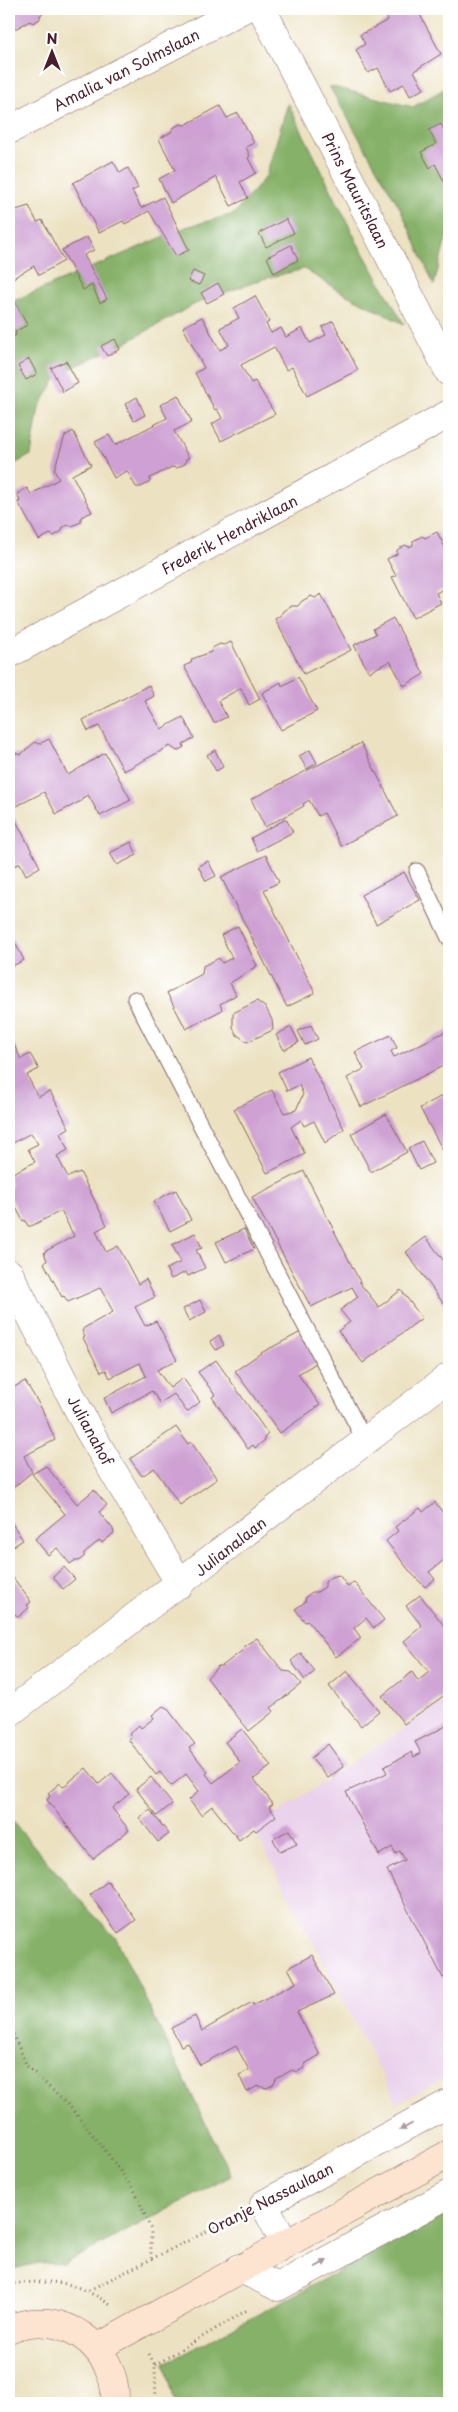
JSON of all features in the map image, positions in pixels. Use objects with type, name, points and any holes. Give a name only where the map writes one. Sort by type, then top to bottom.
[{"type":"street","name":"Amalia van Solmslaan","points":[[9,130],[244,9]]},
{"type":"street","name":"Prins Mauritslaan","points":[[262,9],[449,372]]},
{"type":"street","name":"Frederik Hendriklaan","points":[[9,654],[449,414]]},
{"type":"street","name":"Julianahof","points":[[9,1273],[88,1429],[180,1584]]},
{"type":"street","name":"Julianalaan","points":[[9,1713],[180,1584],[449,1376]]},
{"type":"street","name":"Oranje Nassaulaan","points":[[264,2204],[449,2103]]},
{"type":"street","points":[[97,2348],[239,2268],[449,2154]]},
{"type":"street","points":[[239,2268],[278,2287],[449,2194]]},
{"type":"street","points":[[264,2204],[285,2244]]},
{"type":"street","points":[[9,2329],[25,2324],[44,2322],[66,2326],[86,2337],[97,2348],[112,2371],[116,2391],[115,2403]]},
{"type":"lane","points":[[417,871],[449,938]]},
{"type":"lane","points":[[135,999],[365,1441]]},
{"type":"path","points":[[9,2025],[27,2066],[71,2108],[136,2193],[151,2230],[151,2258]]},
{"type":"path","name":"Oranje Nassaulaan","points":[[9,2284],[47,2281],[68,2283],[88,2290],[264,2204]]},
{"type":"path","points":[[156,2403],[155,2365],[264,2300],[278,2287]]},
{"type":"shaded area","points":[[449,1698],[449,2076],[397,2103],[254,1829]]},
{"type":"green space","points":[[329,86],[413,107],[449,86],[449,227],[434,285],[400,208]]},
{"type":"green space","points":[[288,103],[357,242],[404,324],[339,291],[304,269],[263,279],[195,304],[125,343],[59,374],[39,407],[31,455],[9,467],[9,303],[186,227],[234,214],[266,176]]},
{"type":"green space","points":[[9,1817],[88,1909],[116,1938],[231,2176],[64,2264],[38,2263],[13,2269],[9,2265]]},
{"type":"green space","points":[[449,2212],[449,2403],[175,2403],[165,2364]]},
{"type":"building","points":[[9,9],[41,9],[44,13],[40,15],[40,19],[33,23],[30,21],[9,32]]},
{"type":"building","points":[[394,9],[417,9],[441,54],[414,71],[424,89],[410,96],[404,84],[390,91],[378,68],[368,73],[356,50],[365,44],[360,35],[388,20],[386,16]]},
{"type":"building","points":[[220,106],[227,118],[238,113],[254,143],[246,147],[250,156],[248,158],[256,173],[240,182],[248,198],[231,206],[216,177],[171,203],[159,179],[175,170],[159,139],[180,124],[185,125]]},
{"type":"building","points":[[441,124],[449,140],[449,180],[445,183],[435,164],[430,168],[421,152],[436,144],[429,130]]},
{"type":"building","points":[[113,161],[120,173],[128,168],[138,188],[132,191],[141,208],[163,197],[189,250],[176,256],[149,211],[125,224],[123,221],[99,233],[73,183]]},
{"type":"building","points":[[29,206],[37,222],[42,220],[64,261],[39,275],[34,266],[13,278],[9,269],[9,212]]},
{"type":"building","points":[[286,219],[294,233],[266,247],[259,233]]},
{"type":"building","points":[[87,237],[94,250],[84,255],[107,299],[100,303],[92,285],[83,290],[62,250]]},
{"type":"building","points":[[291,245],[298,260],[274,273],[267,257]]},
{"type":"building","points":[[193,271],[204,276],[199,285],[188,281]]},
{"type":"building","points":[[218,283],[224,294],[207,303],[201,293]]},
{"type":"building","points":[[11,294],[27,325],[15,332],[16,335],[9,339],[9,295]]},
{"type":"building","points":[[255,296],[269,322],[266,324],[271,333],[281,328],[286,337],[302,328],[310,343],[326,335],[322,327],[333,321],[358,370],[307,396],[292,367],[286,370],[274,347],[241,365],[251,383],[255,381],[275,414],[221,441],[212,424],[222,418],[217,409],[215,410],[195,373],[204,368],[183,327],[202,317],[220,350],[229,345],[220,328],[239,318],[234,308]]},
{"type":"building","points":[[115,339],[120,349],[107,356],[101,346]]},
{"type":"building","points":[[29,359],[37,374],[26,380],[18,366]]},
{"type":"building","points":[[66,361],[78,383],[63,392],[51,368]]},
{"type":"building","points":[[178,395],[192,422],[174,431],[189,458],[186,459],[185,464],[177,468],[172,467],[150,478],[150,482],[141,487],[136,487],[127,471],[114,478],[95,442],[109,435],[115,445],[167,418],[160,405]]},
{"type":"building","points":[[137,397],[145,415],[134,421],[125,404]]},
{"type":"building","points":[[73,431],[91,465],[72,475],[92,512],[81,517],[81,522],[63,527],[62,531],[54,536],[50,534],[39,540],[18,502],[20,501],[17,494],[27,488],[31,494],[59,479],[54,470],[65,436]]},
{"type":"building","points":[[437,532],[449,555],[449,586],[436,593],[441,603],[413,618],[392,577],[396,576],[387,559],[397,554],[397,550],[405,545],[409,547],[413,545],[413,541],[422,536],[425,538]]},
{"type":"building","points":[[321,594],[351,650],[304,674],[275,619],[291,606],[298,606],[302,601],[311,596],[315,598]]},
{"type":"building","points":[[393,618],[424,674],[404,686],[390,661],[369,672],[354,645],[376,634],[373,629]]},
{"type":"building","points":[[231,642],[260,699],[249,705],[241,688],[218,701],[227,717],[214,723],[184,666],[191,663],[192,659],[211,652],[212,648]]},
{"type":"building","points":[[298,677],[317,711],[281,730],[262,693],[281,682],[282,686]]},
{"type":"building","points":[[149,685],[154,696],[145,701],[161,729],[183,717],[194,738],[183,744],[184,747],[177,751],[170,746],[124,771],[99,726],[88,731],[83,720]]},
{"type":"building","points":[[49,739],[68,775],[105,753],[131,800],[100,816],[88,795],[82,798],[83,800],[56,814],[44,792],[17,806],[9,791],[9,757],[16,753],[20,755],[35,742],[39,744]]},
{"type":"building","points":[[361,743],[398,816],[341,846],[324,813],[318,816],[309,800],[303,804],[304,806],[265,827],[251,799]]},
{"type":"building","points":[[215,750],[223,767],[216,771],[207,755]]},
{"type":"building","points":[[310,750],[317,763],[307,769],[299,756]]},
{"type":"building","points":[[9,807],[40,867],[26,875],[20,863],[9,869]]},
{"type":"building","points":[[286,819],[293,832],[257,851],[251,838]]},
{"type":"building","points":[[131,842],[137,855],[117,865],[110,853]]},
{"type":"building","points":[[266,855],[279,882],[264,890],[315,993],[287,1007],[221,877]]},
{"type":"building","points":[[208,861],[216,876],[206,881],[198,866]]},
{"type":"building","points":[[404,872],[420,900],[376,924],[361,895]]},
{"type":"building","points":[[238,926],[257,966],[230,983],[236,995],[220,1004],[222,1010],[186,1029],[167,993],[202,974],[203,966],[219,958],[222,963],[232,958],[221,935]]},
{"type":"building","points":[[9,931],[24,960],[9,968]]},
{"type":"building","points":[[257,1001],[266,1008],[272,1020],[273,1030],[247,1042],[236,1034],[233,1027],[233,1013]]},
{"type":"building","points":[[311,1025],[318,1039],[305,1045],[298,1031]]},
{"type":"building","points":[[291,1027],[299,1042],[284,1050],[276,1035]]},
{"type":"building","points":[[449,1030],[449,1063],[361,1107],[347,1078],[364,1069],[355,1052],[391,1035],[397,1048],[391,1051],[394,1057]]},
{"type":"building","points":[[9,1035],[21,1059],[30,1054],[39,1069],[27,1075],[38,1097],[50,1091],[69,1128],[60,1133],[68,1150],[57,1156],[68,1177],[80,1172],[107,1225],[96,1231],[106,1252],[118,1246],[138,1284],[146,1279],[155,1297],[135,1307],[145,1326],[156,1321],[177,1360],[157,1370],[170,1388],[183,1378],[200,1402],[187,1412],[174,1394],[160,1403],[152,1391],[111,1413],[104,1398],[146,1376],[140,1363],[110,1378],[106,1370],[101,1372],[83,1338],[85,1337],[82,1331],[84,1328],[113,1312],[107,1300],[100,1288],[68,1302],[64,1296],[62,1297],[44,1263],[47,1261],[44,1252],[74,1236],[61,1211],[28,1226],[25,1220],[23,1221],[9,1194],[11,1187],[9,1175],[35,1162],[28,1149],[38,1144],[31,1133],[9,1145]]},
{"type":"building","points":[[308,1057],[344,1129],[325,1143],[314,1121],[304,1126],[301,1120],[291,1127],[305,1154],[267,1173],[234,1109],[272,1090],[284,1113],[296,1110],[303,1094],[299,1085],[287,1091],[278,1072]]},
{"type":"building","points":[[449,1092],[449,1154],[446,1156],[420,1108]]},
{"type":"building","points":[[386,1114],[407,1152],[371,1172],[351,1134]]},
{"type":"building","points":[[422,1141],[433,1163],[419,1170],[408,1148]]},
{"type":"building","points":[[304,1171],[362,1286],[379,1307],[401,1290],[422,1318],[363,1363],[338,1331],[350,1322],[340,1310],[358,1297],[352,1287],[311,1307],[252,1197]]},
{"type":"building","points":[[176,1190],[191,1220],[170,1231],[154,1201]]},
{"type":"building","points":[[244,1229],[254,1249],[226,1262],[216,1242]]},
{"type":"building","points":[[195,1233],[202,1248],[196,1250],[205,1268],[188,1276],[186,1272],[171,1279],[166,1269],[181,1262],[172,1245]]},
{"type":"building","points":[[426,1237],[449,1268],[449,1298],[443,1303],[406,1252]]},
{"type":"building","points":[[200,1300],[206,1312],[189,1321],[183,1309]]},
{"type":"building","points":[[301,1332],[318,1362],[298,1374],[320,1405],[280,1433],[235,1371],[261,1353]]},
{"type":"building","points":[[219,1335],[224,1345],[216,1350],[210,1341]]},
{"type":"building","points":[[216,1360],[268,1434],[264,1438],[265,1440],[255,1448],[253,1445],[248,1449],[212,1397],[215,1395],[198,1372]]},
{"type":"building","points":[[25,1381],[42,1409],[55,1440],[24,1456],[32,1472],[9,1491],[9,1390]]},
{"type":"building","points":[[176,1427],[188,1444],[191,1442],[217,1479],[180,1505],[154,1468],[142,1476],[130,1459]]},
{"type":"building","points":[[46,1466],[77,1504],[94,1490],[107,1505],[99,1512],[113,1529],[114,1533],[102,1543],[100,1540],[84,1553],[84,1557],[70,1564],[57,1548],[48,1555],[35,1539],[65,1514],[32,1474]]},
{"type":"building","points":[[435,1502],[449,1521],[449,1556],[429,1572],[435,1579],[425,1587],[412,1574],[386,1541],[398,1531],[395,1527],[420,1508],[423,1512]]},
{"type":"building","points":[[9,1519],[23,1540],[9,1549]]},
{"type":"building","points":[[64,1567],[75,1579],[63,1589],[53,1577]]},
{"type":"building","points":[[9,1572],[31,1602],[27,1605],[29,1608],[18,1617],[15,1614],[9,1618]]},
{"type":"building","points":[[339,1575],[348,1587],[354,1582],[384,1620],[374,1628],[366,1618],[354,1628],[361,1638],[336,1657],[308,1621],[305,1622],[295,1609],[305,1602],[306,1597],[312,1592],[317,1592],[325,1587],[325,1582],[331,1577]]},
{"type":"building","points":[[420,1595],[449,1632],[449,1692],[404,1724],[382,1696],[412,1672],[418,1681],[429,1672],[404,1641],[422,1626],[406,1606]]},
{"type":"building","points":[[257,1638],[283,1671],[291,1672],[301,1684],[271,1708],[274,1711],[249,1731],[207,1678],[218,1666],[222,1666],[243,1650],[244,1646]]},
{"type":"building","points":[[301,1653],[315,1671],[305,1680],[291,1661]]},
{"type":"building","points":[[347,1671],[379,1711],[361,1726],[329,1686]]},
{"type":"building","points":[[163,1706],[167,1708],[195,1744],[189,1748],[208,1772],[206,1774],[213,1783],[240,1762],[225,1742],[242,1729],[271,1766],[254,1779],[273,1804],[269,1807],[276,1816],[256,1831],[254,1829],[239,1840],[212,1806],[201,1815],[189,1800],[199,1791],[186,1774],[171,1786],[160,1772],[156,1775],[128,1739],[131,1737],[129,1734],[139,1725],[141,1728],[154,1718],[152,1715]]},
{"type":"building","points":[[448,1725],[449,1975],[443,1978],[387,1870],[405,1860],[400,1851],[396,1854],[392,1847],[379,1855],[346,1792],[387,1773],[384,1767],[412,1752],[414,1757],[421,1753],[415,1742]]},
{"type":"building","points":[[328,1744],[344,1766],[328,1778],[311,1758]]},
{"type":"building","points":[[86,1768],[99,1784],[112,1773],[129,1794],[112,1808],[129,1830],[93,1859],[47,1800],[50,1796],[48,1793],[60,1783],[63,1787]]},
{"type":"building","points":[[151,1777],[172,1804],[157,1816],[136,1789]]},
{"type":"building","points":[[150,1810],[169,1834],[158,1842],[139,1818]]},
{"type":"building","points":[[289,1830],[297,1844],[280,1852],[273,1839]]},
{"type":"building","points":[[108,1881],[136,1920],[118,1933],[90,1895]]},
{"type":"building","points":[[312,1955],[334,1995],[297,2012],[320,2055],[306,2063],[304,2068],[297,2072],[292,2070],[276,2079],[274,2084],[267,2088],[258,2086],[247,2092],[239,2075],[249,2070],[236,2046],[200,2065],[188,2043],[181,2046],[171,2028],[195,2016],[202,2031],[252,2002],[253,2005],[296,1983],[288,1968]]}]
